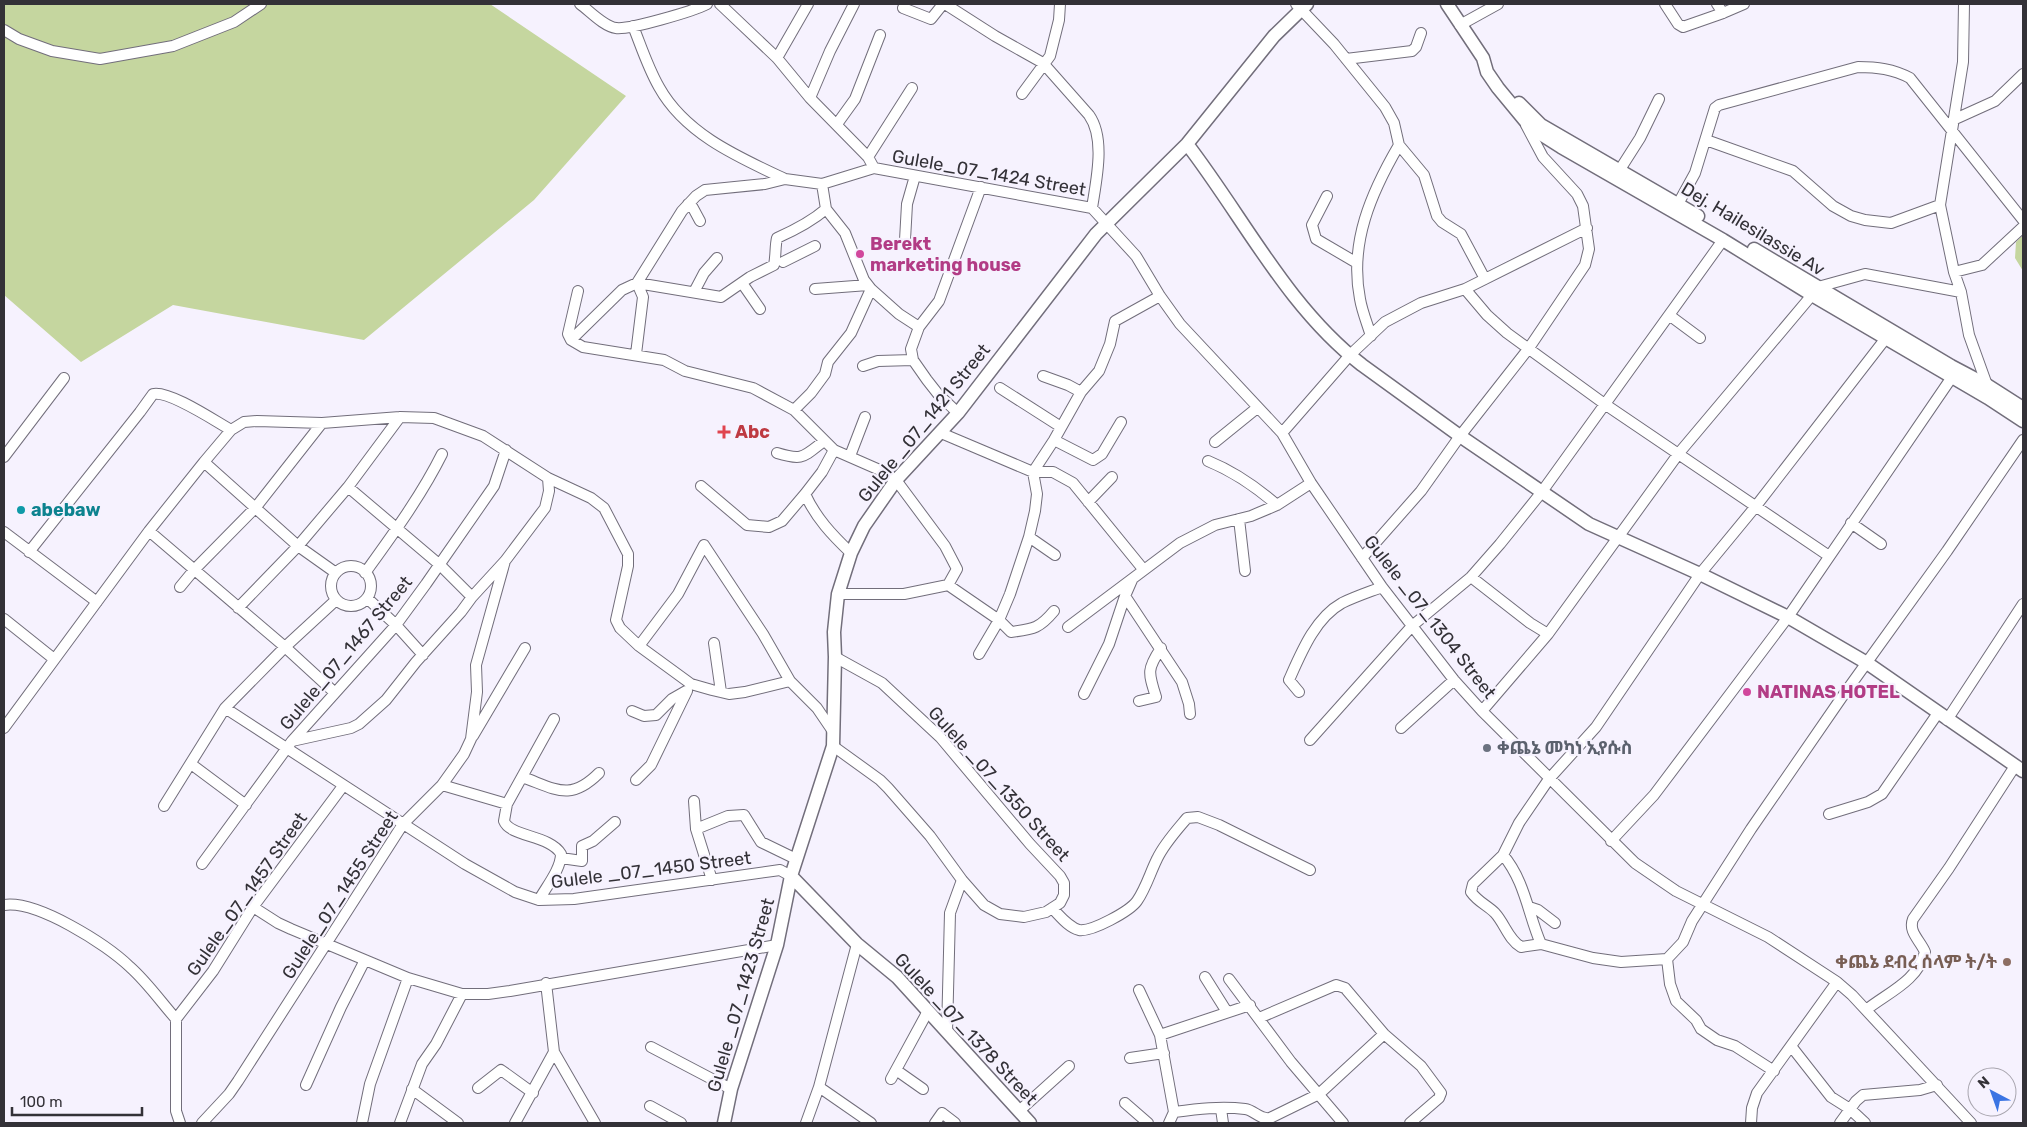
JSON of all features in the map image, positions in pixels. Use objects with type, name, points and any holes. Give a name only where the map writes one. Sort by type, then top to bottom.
[{"type":"main road","points":[[1447,4],[1483,58],[1487,72],[1531,128],[1723,240],[1815,291],[1886,338],[2023,421]]},
{"type":"main road","name":"Gulele _07_1421 Street","points":[[791,876],[833,740],[834,632],[838,594],[851,553],[864,526],[896,480],[958,413],[1096,234],[1187,144],[1274,36],[1301,6]]},
{"type":"main road","name":"Dej. Hailesilassie Av","points":[[1483,58],[1518,102],[1541,124],[1678,204],[1815,291],[1987,385],[2023,408]]},
{"type":"main road","points":[[1187,144],[1281,280],[1321,326],[1350,355],[1460,436],[1589,524],[1700,574],[1788,617],[1867,663],[2019,769]]},
{"type":"main road","name":"Gulele _07_1378 Street","points":[[791,876],[857,944],[897,977],[1030,1123]]},
{"type":"main road","name":"Gulele _07_1423 Street","points":[[724,1123],[731,1089],[777,944],[791,876]]},
{"type":"street","points":[[4,30],[19,39],[52,51],[100,59],[173,46],[234,22],[262,4]]},
{"type":"street","points":[[580,4],[611,26],[617,28],[633,26],[707,4]]},
{"type":"street","name":"Gulele_07_1424 Street","points":[[720,4],[777,58],[810,98],[868,157],[874,168],[1092,208],[1107,224]]},
{"type":"street","points":[[777,58],[808,4]]},
{"type":"street","points":[[810,98],[830,51],[854,4]]},
{"type":"street","points":[[903,8],[931,19],[944,4],[1043,63],[1096,124],[1098,172],[1092,208]]},
{"type":"street","points":[[1022,94],[1050,56],[1059,20],[1060,4]]},
{"type":"street","points":[[1460,25],[1498,4]]},
{"type":"street","points":[[1665,4],[1681,26],[1723,13],[1744,4]]},
{"type":"street","points":[[1717,4],[1723,13]]},
{"type":"street","points":[[1964,4],[1963,62],[1940,205],[1954,272],[1961,292],[1969,335],[1987,385]]},
{"type":"street","points":[[1301,6],[1389,113],[1394,123],[1399,146],[1424,175],[1437,216],[1442,222],[1461,234],[1486,279]]},
{"type":"street","points":[[633,26],[659,87],[676,111],[698,131],[739,157],[785,179],[822,184],[874,168]]},
{"type":"street","points":[[1346,59],[1412,51],[1416,47],[1421,33]]},
{"type":"street","points":[[837,124],[855,99],[880,35]]},
{"type":"street","points":[[1678,204],[1695,173],[1715,108],[1722,103],[1812,81],[1858,67],[1877,67],[1896,71],[1910,78],[1953,126],[2023,220]]},
{"type":"street","points":[[1953,126],[1995,101],[2023,74]]},
{"type":"street","points":[[868,157],[912,88]]},
{"type":"street","points":[[1619,171],[1640,138],[1659,99]]},
{"type":"street","points":[[1362,558],[1422,491],[1460,436],[1529,348],[1585,265],[1589,250],[1585,211],[1581,200],[1542,157],[1522,118]]},
{"type":"street","points":[[1706,140],[1793,171],[1832,206],[1851,216],[1865,220],[1891,224],[1940,205]]},
{"type":"street","points":[[1371,336],[1360,298],[1357,263],[1358,242],[1369,204],[1399,146]]},
{"type":"street","points":[[905,240],[907,204],[915,176]]},
{"type":"street","points":[[570,340],[622,290],[637,283],[682,211],[705,190],[765,184],[785,179]]},
{"type":"street","points":[[822,184],[826,209],[845,233],[864,280],[899,314],[919,327]]},
{"type":"street","points":[[958,413],[938,394],[913,360],[910,349],[919,327],[940,301],[981,187]]},
{"type":"street","points":[[1327,196],[1312,225],[1316,239],[1357,263]]},
{"type":"street","points":[[688,204],[693,208],[700,221]]},
{"type":"street","points":[[782,261],[775,244],[778,238],[788,235],[826,209]]},
{"type":"street","name":"Gulele _07_1304 Street","points":[[1107,224],[1136,256],[1160,296],[1180,324],[1282,434],[1311,483],[1382,587],[1454,680],[1482,711],[1634,863],[1654,877],[1768,937],[1837,982],[1866,1010],[1971,1123]]},
{"type":"street","points":[[1954,272],[1982,265],[2023,226]]},
{"type":"street","points":[[1282,434],[1350,355],[1385,322],[1421,303],[1465,289],[1587,228]]},
{"type":"street","points":[[1310,740],[1412,626],[1471,577],[1541,493],[1723,240]]},
{"type":"street","points":[[637,283],[720,297],[782,261],[815,246]]},
{"type":"street","points":[[694,292],[704,273],[716,258]]},
{"type":"street","points":[[1482,711],[1548,634],[1679,453],[1815,291],[1865,274],[1961,292]]},
{"type":"street","points":[[636,354],[643,297],[637,283]]},
{"type":"street","points":[[742,283],[760,309]]},
{"type":"street","points":[[815,288],[870,287]]},
{"type":"street","points":[[794,410],[811,393],[825,374],[828,362],[851,333],[870,287]]},
{"type":"street","points":[[1465,289],[1497,325],[1606,404],[1829,556]]},
{"type":"street","points":[[578,291],[568,334],[570,340],[583,347],[664,360],[685,371],[700,376],[753,388],[794,410],[834,450],[850,456],[896,480],[945,546],[958,569],[948,584],[904,594],[838,594]]},
{"type":"street","points":[[979,654],[999,620],[1010,594],[1029,537],[1037,494],[1033,472],[1054,440],[1081,392],[1099,371],[1107,355],[1115,321],[1160,296]]},
{"type":"street","points":[[1669,315],[1700,338]]},
{"type":"street","points":[[1886,338],[1756,506],[1700,574],[1596,727],[1549,779],[1519,823],[1503,855],[1470,888],[1477,900],[1494,913],[1516,944],[1521,947],[1541,944],[1593,958],[1621,962],[1667,959],[1683,942],[1692,921],[1751,829],[2023,440]]},
{"type":"street","points":[[863,366],[893,360],[913,360]]},
{"type":"street","points":[[1044,376],[1081,392]]},
{"type":"street","points":[[1611,841],[1654,795],[1752,662],[1788,617],[1952,377]]},
{"type":"street","points":[[4,457],[64,378]]},
{"type":"street","points":[[1000,388],[1061,427]]},
{"type":"street","points":[[29,552],[153,394],[158,392],[170,396],[231,430]]},
{"type":"street","points":[[1215,442],[1257,408]]},
{"type":"street","points":[[238,608],[298,546],[348,487],[400,417]]},
{"type":"street","points":[[4,728],[7,715],[54,659],[149,531],[204,462],[231,430],[244,422],[258,421],[322,423],[400,417],[434,418],[482,436],[548,478],[591,498],[604,508],[628,554],[628,566],[616,620],[620,628],[639,646],[689,687],[729,694],[790,681]]},
{"type":"street","points":[[850,456],[865,417]]},
{"type":"street","points":[[1054,440],[1093,460],[1102,454],[1120,422]]},
{"type":"street","points":[[180,587],[194,570],[256,507],[322,423]]},
{"type":"street","points":[[941,433],[1033,472],[1053,472],[1073,483],[1143,569]]},
{"type":"street","points":[[777,453],[792,458],[803,457],[824,441]]},
{"type":"street","name":"Gulele_07_1467 Street","points":[[202,864],[290,745],[334,692],[396,625],[494,486],[506,450]]},
{"type":"street","points":[[701,486],[747,525],[769,527],[782,520],[805,494],[822,472],[834,450]]},
{"type":"street","points":[[366,573],[436,470],[442,454]]},
{"type":"street","points":[[1208,461],[1231,470],[1255,486],[1277,505]]},
{"type":"street","points":[[204,462],[298,546],[336,573]]},
{"type":"street","points":[[1088,502],[1112,477]]},
{"type":"street","points":[[290,745],[351,728],[359,724],[386,700],[472,597],[505,561],[545,508],[549,491],[548,478]]},
{"type":"street","points":[[1068,627],[1180,543],[1215,526],[1277,505],[1311,483]]},
{"type":"street","points":[[348,487],[440,564],[472,597]]},
{"type":"street","points":[[805,494],[811,508],[829,532],[851,553]]},
{"type":"street","points":[[1240,519],[1245,571]]},
{"type":"street","points":[[1852,523],[1881,544]]},
{"type":"street","points":[[149,531],[285,647],[334,692]]},
{"type":"street","points":[[4,532],[97,602]]},
{"type":"street","points":[[1029,537],[1056,555]]},
{"type":"street","points":[[639,646],[678,594],[704,545],[790,681],[817,708],[833,740],[888,788],[930,836],[962,880],[984,905],[1000,914],[1024,916],[1046,912],[1052,908],[1070,925],[1079,930],[1088,930],[1103,923],[1136,903],[1158,857],[1171,836],[1187,818],[1198,817],[1219,825],[1310,870]]},
{"type":"street","name":"Gulele_07_1455 Street","points":[[202,1123],[229,1094],[238,1081],[403,824],[442,785],[464,754],[471,739],[477,692],[476,665],[505,561]]},
{"type":"street","points":[[348,566],[360,568],[366,573],[371,585],[366,598],[355,605],[342,604],[336,600],[331,589],[331,582],[336,573],[348,566]]},
{"type":"street","points":[[1471,577],[1530,623],[1548,634]]},
{"type":"street","points":[[1084,694],[1109,644],[1132,580]]},
{"type":"street","points":[[948,584],[999,620],[1011,632],[1034,630],[1054,611]]},
{"type":"street","points":[[1299,692],[1289,680],[1302,650],[1321,622],[1341,604],[1382,587]]},
{"type":"street","points":[[1125,596],[1182,682],[1190,714]]},
{"type":"street","points":[[366,598],[396,625],[423,655]]},
{"type":"street","points":[[164,806],[225,708],[285,647],[336,600]]},
{"type":"street","points":[[1829,814],[1868,802],[1882,794],[1943,716],[2023,604]]},
{"type":"street","points":[[4,619],[54,659]]},
{"type":"street","points":[[714,643],[721,692]]},
{"type":"street","points":[[471,739],[525,648]]},
{"type":"street","points":[[1139,701],[1156,697],[1150,676],[1150,664],[1161,648]]},
{"type":"street","name":"Gulele _07_1350 Street","points":[[835,657],[882,683],[940,737],[973,775],[1030,844],[1060,876],[1064,883],[1064,895],[1060,903],[1052,908]]},
{"type":"street","points":[[1401,728],[1454,680]]},
{"type":"street","points":[[632,711],[644,716],[656,715],[672,699],[689,687]]},
{"type":"street","points":[[636,780],[651,765],[689,687]]},
{"type":"street","name":"Gulele _07_1450 Street","points":[[225,708],[290,745],[343,786],[465,864],[515,892],[539,900],[574,899],[780,870],[791,876]]},
{"type":"street","points":[[539,900],[561,858],[558,849],[551,843],[508,827],[505,824],[507,804],[554,719]]},
{"type":"street","points":[[190,764],[246,805]]},
{"type":"street","points":[[1866,1010],[1905,984],[1920,964],[1925,952],[1912,931],[1913,919],[2019,769]]},
{"type":"street","points":[[522,777],[569,792],[587,785],[599,773]]},
{"type":"street","points":[[442,785],[507,804]]},
{"type":"street","name":"Gulele_07_1457 Street","points":[[176,1019],[213,971],[253,907],[343,786]]},
{"type":"street","points":[[694,801],[696,829],[712,880]]},
{"type":"street","points":[[696,829],[728,816],[744,815],[761,842],[796,859]]},
{"type":"street","points":[[561,858],[582,861],[582,846],[593,841],[615,822]]},
{"type":"street","points":[[1503,855],[1516,872],[1541,944]]},
{"type":"street","points":[[947,1032],[950,913],[962,880]]},
{"type":"street","points":[[5,902],[38,910],[86,934],[132,968],[176,1019],[176,1111],[180,1123]]},
{"type":"street","points":[[253,907],[278,923],[326,944],[408,978],[462,994],[488,994],[777,944]]},
{"type":"street","points":[[1529,907],[1538,910],[1555,923]]},
{"type":"street","points":[[806,1123],[819,1087],[857,944]]},
{"type":"street","points":[[1667,959],[1670,984],[1676,1001],[1696,1020],[1701,1029],[1717,1040],[1735,1046],[1774,1071]]},
{"type":"street","points":[[306,1085],[365,960]]},
{"type":"street","points":[[1205,977],[1227,1012]]},
{"type":"street","points":[[362,1123],[372,1077],[408,978]]},
{"type":"street","points":[[1229,979],[1291,1062],[1343,1123]]},
{"type":"street","points":[[1751,1123],[1752,1108],[1757,1093],[1837,982]]},
{"type":"street","points":[[546,983],[554,1052],[595,1123]]},
{"type":"street","points":[[1258,1018],[1336,985],[1345,988],[1384,1034],[1421,1066],[1441,1094],[1440,1098],[1410,1123]]},
{"type":"street","points":[[1139,990],[1160,1035],[1174,1112],[1170,1123]]},
{"type":"street","points":[[400,1123],[422,1064],[436,1044],[462,994]]},
{"type":"street","points":[[1160,1035],[1250,1005]]},
{"type":"street","points":[[923,1089],[894,1074],[928,1011]]},
{"type":"street","points":[[1174,1112],[1199,1108],[1246,1109],[1266,1119],[1319,1094],[1384,1034]]},
{"type":"street","points":[[1791,1046],[1831,1097],[1850,1109],[1865,1123]]},
{"type":"street","points":[[651,1047],[731,1089]]},
{"type":"street","points":[[515,1123],[554,1052]]},
{"type":"street","points":[[1130,1058],[1164,1053]]},
{"type":"street","points":[[1019,1111],[1069,1066]]},
{"type":"street","points":[[478,1088],[501,1070],[533,1093]]},
{"type":"street","points":[[1840,1123],[1856,1101],[1863,1095],[1920,1090],[1937,1085]]},
{"type":"street","points":[[819,1087],[871,1123]]},
{"type":"street","points":[[412,1089],[446,1116],[458,1123]]},
{"type":"street","points":[[1125,1103],[1148,1123]]},
{"type":"street","points":[[650,1106],[681,1123]]},
{"type":"street","points":[[1221,1109],[1223,1123]]},
{"type":"street","points":[[935,1123],[942,1113],[955,1123]]},
{"type":"green space","points":[[4,4],[490,4],[626,96],[534,200],[364,340],[173,305],[81,362],[4,295]]},
{"type":"green space","points":[[2023,235],[2023,271],[2015,258],[2016,242]]},
{"type":"place","name":"Berekt marketing house","points":[[860,254]]},
{"type":"place","name":"Abc","points":[[724,432]]},
{"type":"place","name":"abebaw","points":[[21,510]]},
{"type":"place","name":"NATINAS HOTEL","points":[[1747,692]]},
{"type":"place","name":"ቀጨኔ መካነ ኢየሱስ","points":[[1487,748]]},
{"type":"place","name":"ቀጨኔ ደብረ ሰላም ት/ት","points":[[2007,962]]}]
